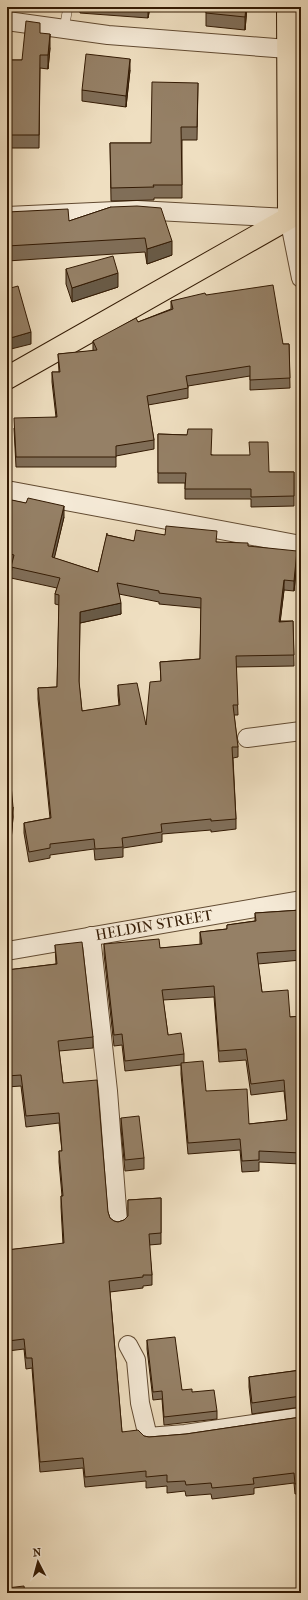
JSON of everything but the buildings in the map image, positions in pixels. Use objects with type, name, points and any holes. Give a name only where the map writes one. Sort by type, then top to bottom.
[{"type":"main road","points":[[7,378],[295,216],[288,49],[288,7]]},
{"type":"street","points":[[7,21],[108,35],[288,49]]},
{"type":"street","points":[[7,216],[137,210],[295,216],[301,278]]},
{"type":"street","points":[[7,490],[301,545]]},
{"type":"street","points":[[247,738],[301,732]]},
{"type":"street","name":"HELDIN STREET","points":[[7,951],[301,900]]},
{"type":"street","points":[[90,936],[108,1091],[118,1222]]},
{"type":"street","points":[[128,1345],[136,1360],[140,1403],[148,1437],[185,1434],[301,1417]]},
{"type":"lane","points":[[64,29],[68,7]]}]
